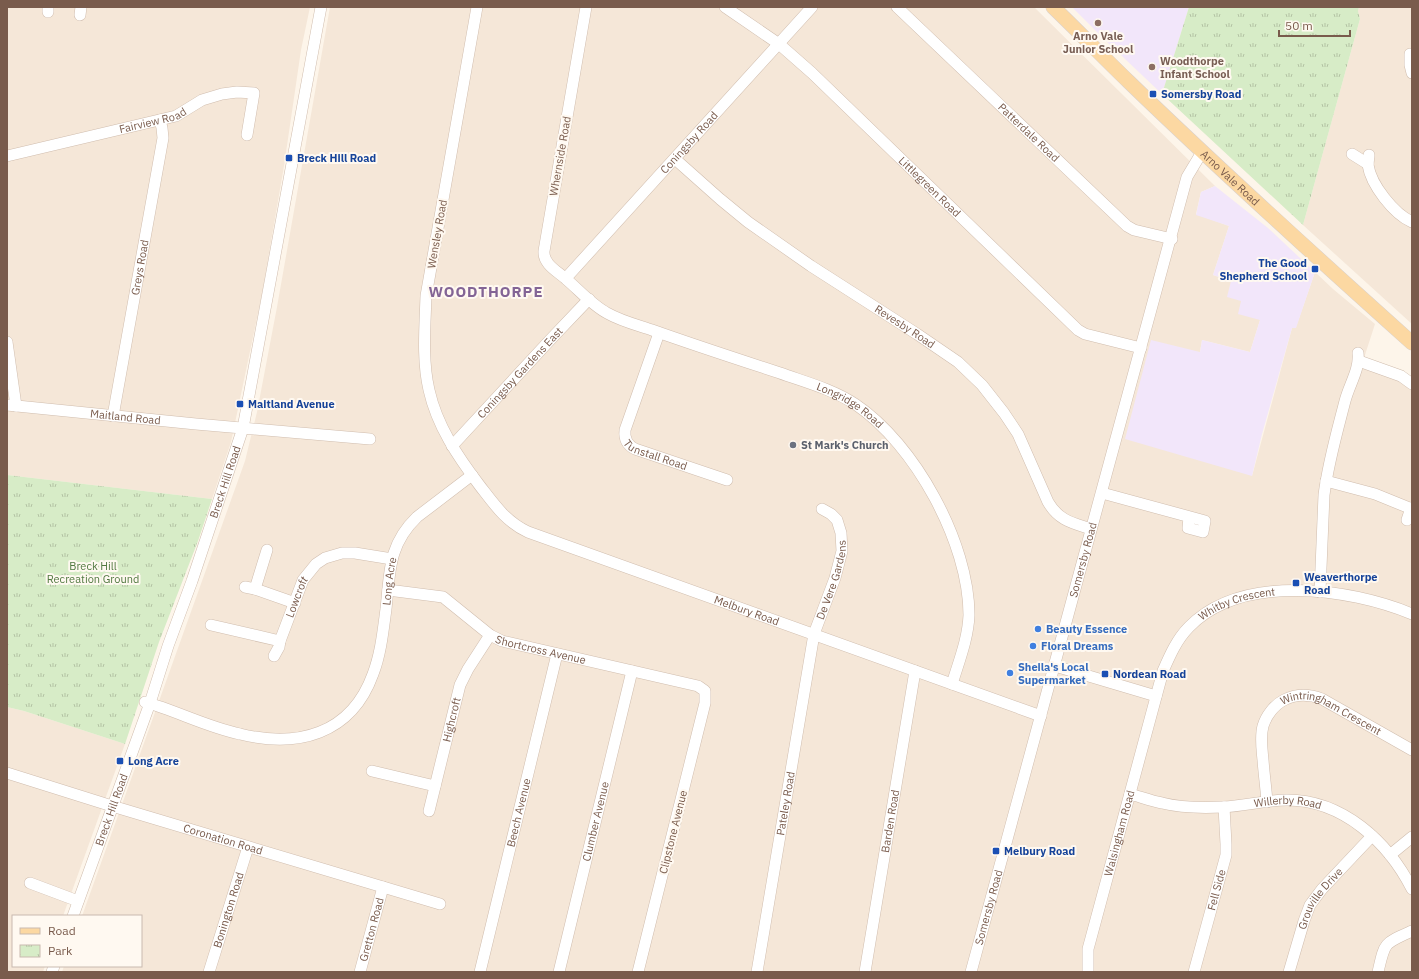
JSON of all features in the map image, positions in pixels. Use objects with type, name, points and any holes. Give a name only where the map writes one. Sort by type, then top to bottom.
[{"type":"main road","name":"Arno Vale Road","points":[[1053,7],[1127,81],[1202,152],[1412,343]]},
{"type":"street","name":"Breck Hill Road","points":[[73,915],[244,428],[321,7]]},
{"type":"street","name":"Wensley Road","points":[[472,475],[452,446],[434,410],[427,384],[424,335],[426,296],[477,7]]},
{"type":"street","name":"Whernside Road","points":[[578,290],[566,278],[548,264],[544,254],[586,7]]},
{"type":"street","name":"Littlegreen Road","points":[[725,7],[779,44],[812,72],[1078,330],[1085,334],[1141,348]]},
{"type":"street","name":"Coningsby Road","points":[[566,278],[812,7]]},
{"type":"street","name":"Patterdale Road","points":[[897,7],[1127,226],[1134,230],[1172,239]]},
{"type":"street","points":[[247,135],[256,82]]},
{"type":"street","name":"Fairview Road","points":[[7,156],[176,116],[206,98],[237,92],[254,93]]},
{"type":"street","name":"Greys Road","points":[[113,416],[163,138],[160,120]]},
{"type":"street","name":"Somersby Road","points":[[971,972],[1091,529],[1172,239],[1187,177],[1202,152]]},
{"type":"street","points":[[1352,154],[1369,160],[1375,186],[1396,211],[1412,222]]},
{"type":"street","name":"Revesby Road","points":[[674,159],[748,222],[812,266],[947,354],[972,375],[988,392],[1015,429],[1048,502],[1054,510],[1064,520],[1091,529]]},
{"type":"street","name":"Longridge Road","points":[[578,290],[603,311],[611,315],[797,379],[854,403],[876,420],[896,441],[918,471],[939,506],[953,539],[964,575],[968,602],[968,630],[952,684]]},
{"type":"street","name":"Coningsby Gardens East","points":[[452,446],[589,299]]},
{"type":"street","name":"Tunstall Road","points":[[660,333],[625,430],[624,438],[630,447],[727,480]]},
{"type":"street","points":[[7,342],[12,405]]},
{"type":"street","points":[[1320,592],[1324,495],[1326,481],[1346,399],[1359,357],[1401,376],[1412,384]]},
{"type":"street","name":"Maitland Road","points":[[12,405],[244,428]]},
{"type":"street","points":[[244,428],[370,439]]},
{"type":"street","name":"Melbury Road","points":[[472,475],[504,516],[523,530],[661,581],[814,634],[1041,716]]},
{"type":"street","name":"Long Acre","points":[[147,703],[219,728],[258,738],[280,740],[306,737],[319,733],[341,721],[355,707],[365,692],[379,654],[383,634],[392,559],[396,543],[416,517],[472,475]]},
{"type":"street","points":[[1326,481],[1375,494],[1412,508],[1407,520]]},
{"type":"street","points":[[1102,493],[1190,517]]},
{"type":"street","name":"De Vere Gardens","points":[[814,634],[835,578],[842,551],[841,533],[837,520],[831,514],[822,509]]},
{"type":"street","points":[[266,550],[250,588],[295,603]]},
{"type":"street","name":"Lowcroft","points":[[211,625],[281,648],[303,580],[316,564],[325,558],[342,553],[355,553],[392,559]]},
{"type":"street","name":"Shortcross Avenue","points":[[388,590],[443,597],[490,635],[502,641],[698,686],[705,691]]},
{"type":"street","name":"Whitby Crescent","points":[[1156,696],[1163,671],[1177,642],[1192,624],[1215,607],[1240,597],[1268,592],[1294,591],[1342,594],[1367,598],[1412,614]]},
{"type":"street","name":"Pateley Road","points":[[757,972],[814,634]]},
{"type":"street","name":"Highcroft","points":[[429,811],[460,685],[468,669],[490,635]]},
{"type":"street","name":"Beech Avenue","points":[[480,972],[557,654]]},
{"type":"street","points":[[1055,666],[1156,696]]},
{"type":"street","name":"Clumber Avenue","points":[[559,972],[632,671]]},
{"type":"street","name":"Barden Road","points":[[865,972],[915,671]]},
{"type":"street","name":"Clipstone Avenue","points":[[638,972],[705,703],[705,691]]},
{"type":"street","name":"Wintringham Crescent","points":[[1267,802],[1261,738],[1262,727],[1267,717],[1275,707],[1293,696],[1307,695],[1322,699],[1412,750]]},
{"type":"street","name":"Walsingham Road","points":[[1088,972],[1090,943],[1156,696]]},
{"type":"street","points":[[372,771],[435,786]]},
{"type":"street","name":"Coronation Road","points":[[7,773],[440,904]]},
{"type":"street","name":"Willerby Road","points":[[1130,794],[1163,803],[1189,807],[1224,807],[1285,800],[1293,800],[1322,806],[1348,817],[1372,836],[1390,855],[1412,889]]},
{"type":"street","name":"Fell Side","points":[[1194,972],[1226,855],[1224,807]]},
{"type":"street","name":"Grouville Drive","points":[[1289,972],[1310,905],[1322,889],[1372,836]]},
{"type":"street","points":[[1390,855],[1412,837]]},
{"type":"street","name":"Bonington Road","points":[[209,972],[248,847]]},
{"type":"street","points":[[30,883],[78,901]]},
{"type":"street","name":"Gretton Road","points":[[360,972],[383,887]]},
{"type":"street","points":[[1378,972],[1382,953],[1386,944],[1412,931]]},
{"type":"shaded area","points":[[7,7],[310,7],[301,50],[284,166],[262,294],[231,442],[212,499],[7,475]]},
{"type":"shaded area","points":[[330,7],[1034,7],[1215,186],[1201,192],[1196,214],[1229,226],[1213,275],[1231,281],[1241,301],[1260,320],[1250,352],[1202,340],[1200,352],[1252,476],[1292,328],[1296,327],[1315,272],[1375,324],[1364,358],[1386,365],[1412,377],[1412,972],[62,972],[64,967],[142,967],[142,915],[82,915],[245,461],[257,412]]},
{"type":"shaded area","name":"Woodthorpe Infant School","points":[[1072,7],[1189,7],[1162,94],[1104,39]]},
{"type":"shaded area","points":[[1359,7],[1412,7],[1412,324],[1303,225],[1360,19],[1358,11]]},
{"type":"shaded area","points":[[1215,186],[1268,228],[1315,272],[1296,328],[1292,328],[1262,434],[1252,476],[1125,439],[1151,340],[1200,352],[1202,340],[1250,352],[1260,320],[1238,314],[1241,301],[1227,297],[1231,281],[1213,275],[1229,226],[1196,215],[1201,192]]},
{"type":"shaded area","points":[[7,707],[24,711],[125,744],[63,915],[12,915],[12,967],[45,967],[43,972],[7,972]]},
{"type":"green space","points":[[1189,7],[1359,7],[1358,11],[1360,19],[1303,225],[1162,94]]},
{"type":"green space","name":"Breck Hill Recreation Ground","points":[[7,475],[212,499],[198,541],[159,642],[125,744],[24,711],[7,707]]},
{"type":"place","name":"Arno Vale Junior School","points":[[1098,23]]},
{"type":"place","name":"Woodthorpe Infant School","points":[[1152,67]]},
{"type":"place","name":"Somersby Road","points":[[1153,94]]},
{"type":"place","name":"Breck Hill Road","points":[[289,158]]},
{"type":"place","name":"The Good Shepherd School","points":[[1315,269]]},
{"type":"place","name":"Maitland Avenue","points":[[240,404]]},
{"type":"place","name":"St Mark's Church","points":[[793,445]]},
{"type":"place","name":"Weaverthorpe Road","points":[[1296,583]]},
{"type":"place","name":"Beauty Essence","points":[[1038,629]]},
{"type":"place","name":"Floral Dreams","points":[[1033,646]]},
{"type":"place","name":"Sheila's Local Supermarket","points":[[1010,673]]},
{"type":"place","name":"Nordean Road","points":[[1105,674]]},
{"type":"place","name":"Long Acre","points":[[120,761]]},
{"type":"place","name":"Melbury Road","points":[[996,851]]},
{"type":"district","name":"WOODTHORPE","points":[[486,292]]}]
